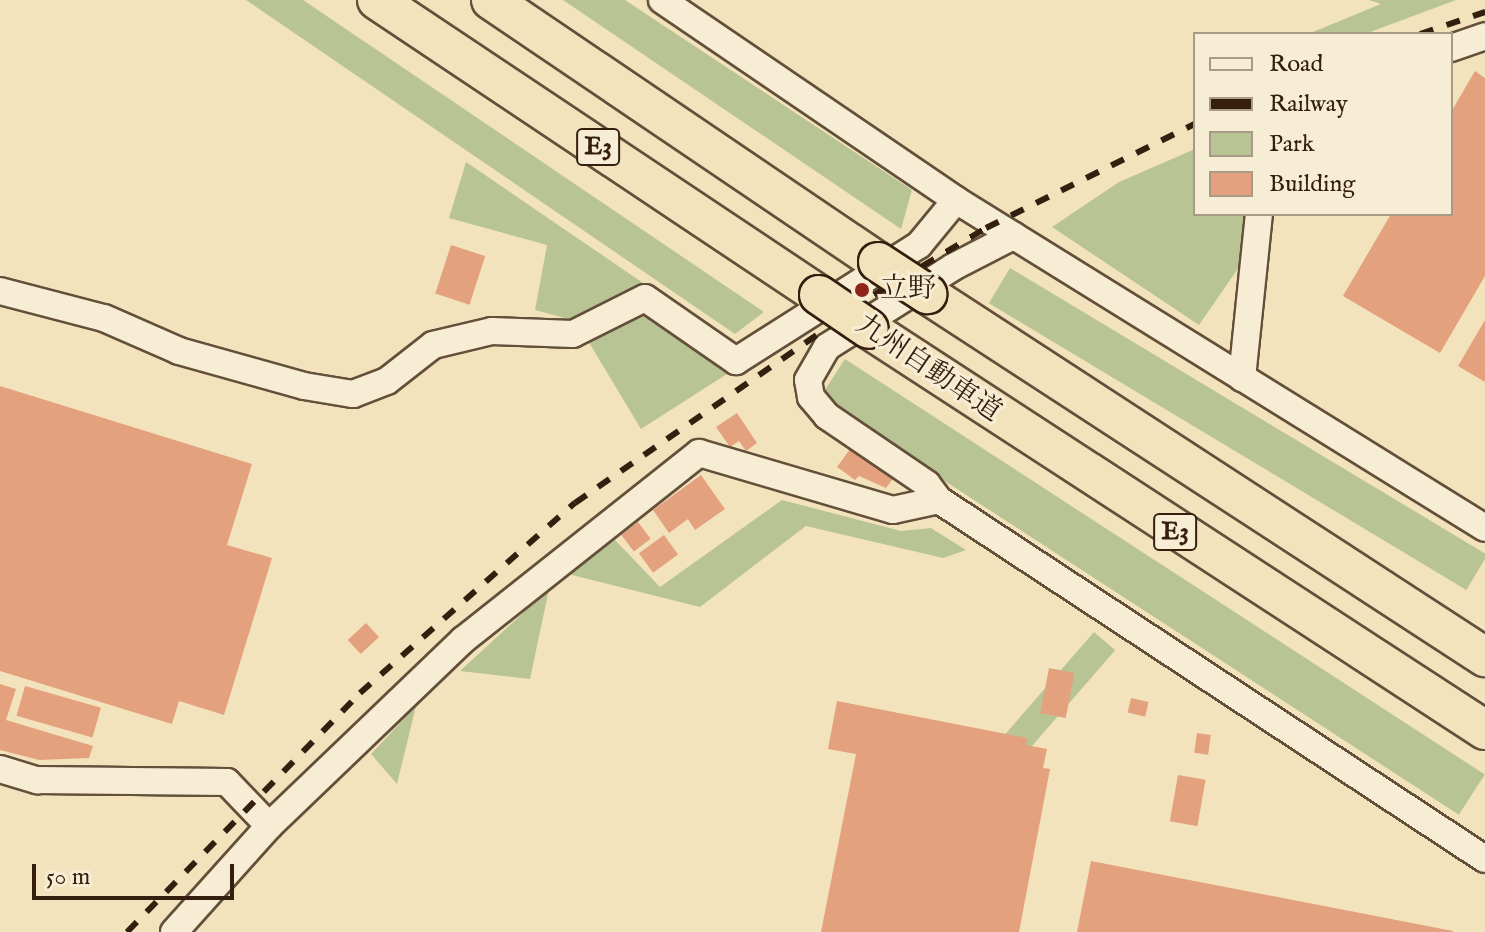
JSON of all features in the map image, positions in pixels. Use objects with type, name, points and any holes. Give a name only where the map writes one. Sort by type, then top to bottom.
[{"type":"highway","name":"九州自動車道","points":[[377,0],[869,329],[1485,730]]},
{"type":"highway","name":"E3","points":[[491,0],[878,262],[1485,657]]},
{"type":"street","points":[[662,0],[956,200],[1485,528]]},
{"type":"street","points":[[1453,47],[1485,36]]},
{"type":"street","points":[[0,291],[104,318],[179,351],[304,386],[353,394],[387,381],[433,345],[492,331],[573,334],[645,298],[736,361],[919,245],[956,200]]},
{"type":"street","points":[[1242,378],[1259,216]]},
{"type":"street","points":[[1013,236],[953,267],[827,347],[808,380],[811,397],[827,416],[927,484],[939,500],[1485,859]]},
{"type":"street","points":[[174,932],[269,826],[463,640],[699,453],[893,510],[939,500]]},
{"type":"street","points":[[0,769],[37,780],[227,782],[269,826]]},
{"type":"green space","points":[[246,0],[303,0],[764,312],[735,334]]},
{"type":"green space","points":[[563,0],[625,0],[912,190],[901,229]]},
{"type":"green space","points":[[1369,0],[1456,0],[1370,32],[1313,32],[1381,4]]},
{"type":"green space","points":[[1193,150],[1193,216],[1245,216],[1239,267],[1199,325],[1052,227],[1119,182]]},
{"type":"green space","points":[[466,162],[646,285],[730,372],[641,429],[576,321],[535,310],[547,245],[449,218]]},
{"type":"green space","points":[[1010,268],[1485,553],[1485,559],[1466,590],[989,303]]},
{"type":"green space","points":[[845,359],[1485,775],[1459,815],[819,399]]},
{"type":"green space","points":[[782,500],[901,531],[931,528],[966,550],[943,558],[806,526],[700,607],[568,574],[615,540],[660,587]]},
{"type":"green space","points":[[549,589],[530,679],[460,671]]},
{"type":"green space","points":[[1094,632],[1115,650],[915,881],[894,862]]},
{"type":"green space","points":[[416,706],[397,784],[371,754]]},
{"type":"building","points":[[1475,71],[1485,78],[1485,276],[1440,353],[1343,296],[1390,216],[1453,216],[1453,109]]},
{"type":"building","points":[[451,245],[485,256],[469,305],[435,294]]},
{"type":"building","points":[[1485,320],[1485,382],[1458,366]]},
{"type":"building","points":[[0,386],[252,464],[227,545],[272,558],[224,715],[179,701],[172,724],[0,671]]},
{"type":"building","points":[[737,413],[757,443],[746,451],[739,441],[730,447],[716,427]]},
{"type":"building","points":[[853,445],[895,476],[886,488],[859,476],[855,480],[837,467]]},
{"type":"building","points":[[701,475],[725,509],[695,530],[688,519],[669,533],[653,510]]},
{"type":"building","points":[[638,522],[651,539],[634,551],[621,535]]},
{"type":"building","points":[[664,535],[678,554],[653,573],[639,553]]},
{"type":"building","points":[[366,623],[379,637],[361,654],[348,640]]},
{"type":"building","points":[[1049,668],[1075,673],[1066,718],[1040,713]]},
{"type":"building","points":[[0,684],[16,689],[6,720],[93,746],[89,758],[39,760],[0,750]]},
{"type":"building","points":[[25,686],[101,708],[92,738],[16,716]]},
{"type":"building","points":[[1131,698],[1149,702],[1145,717],[1128,713]]},
{"type":"building","points":[[837,701],[1027,738],[1026,745],[1047,749],[1043,768],[1050,769],[1019,932],[821,932],[856,754],[828,749]]},
{"type":"building","points":[[1197,733],[1211,735],[1208,755],[1194,753]]},
{"type":"building","points":[[1178,775],[1206,780],[1197,826],[1170,821]]},
{"type":"building","points":[[1091,861],[1453,931],[1453,932],[1077,932]]},
{"type":"railway","points":[[1426,32],[1485,12]]},
{"type":"railway","points":[[127,932],[360,693],[575,503],[874,295],[986,228],[1193,125]]},
{"type":"place","name":"立野","points":[[862,290]]}]
